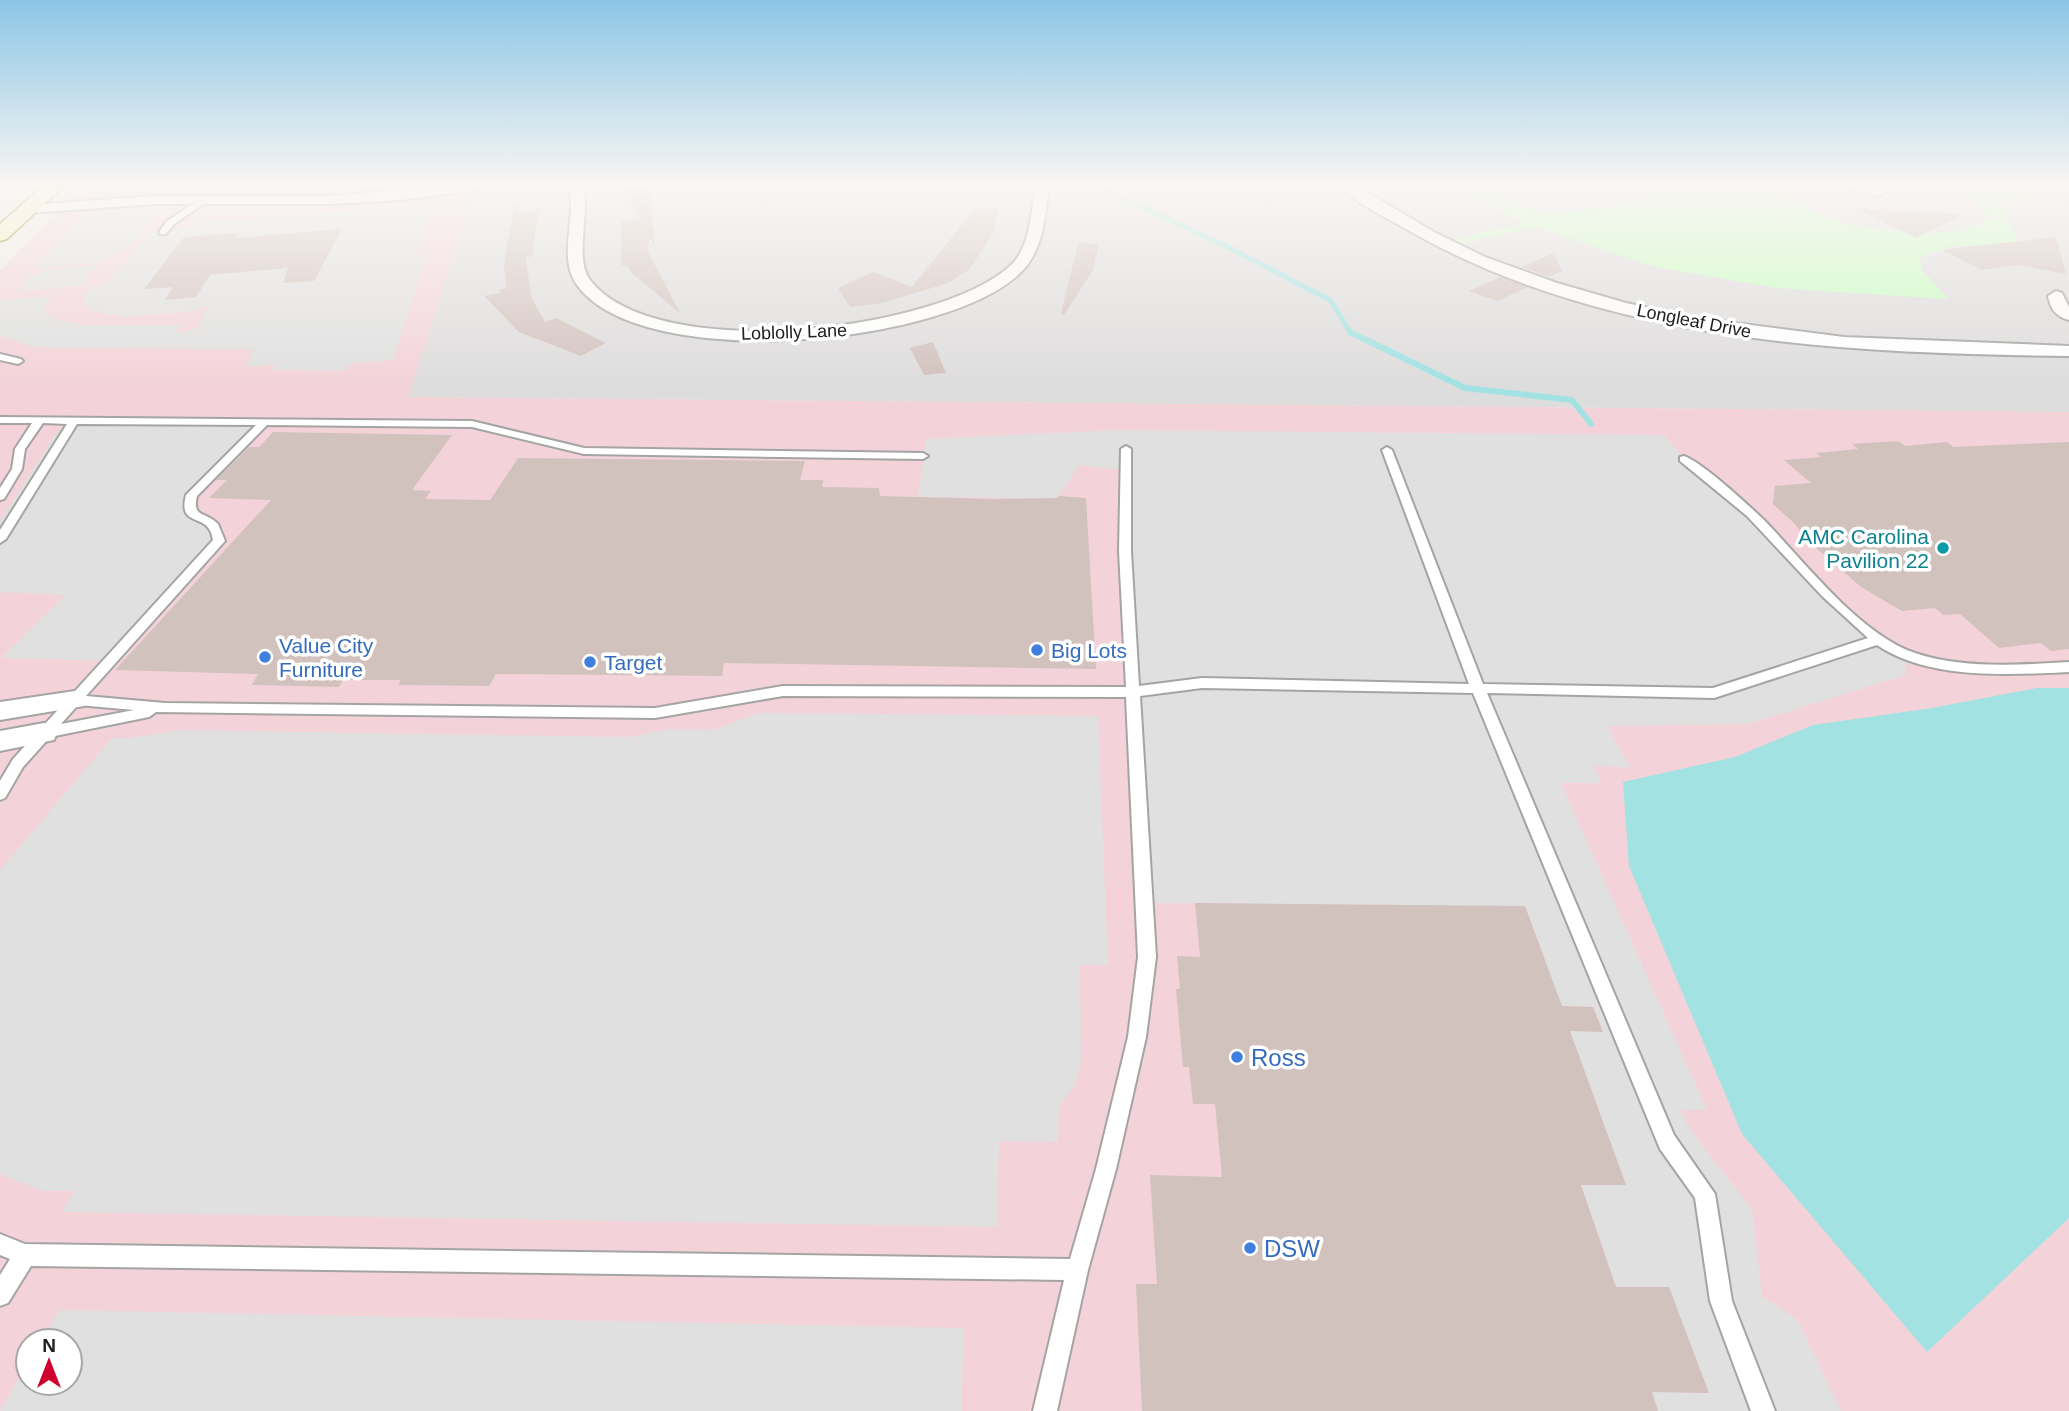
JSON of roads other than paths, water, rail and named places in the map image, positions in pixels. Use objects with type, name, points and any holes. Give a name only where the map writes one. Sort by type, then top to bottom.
[{"type":"street","name":"Loblolly Lane","points":[[577,252],[575,265],[585,286],[601,300],[635,316],[666,326],[719,334],[769,337],[876,327],[939,311],[998,285],[1028,252]]},
{"type":"street","name":"Longleaf Drive","points":[[1463,252],[1496,267],[1576,295],[1730,330],[1844,344],[1932,349],[2069,351]]},
{"type":"street","points":[[2056,296],[2058,306],[2069,316]]},
{"type":"street","points":[[0,711],[75,700]]},
{"type":"street","points":[[0,741],[44,733]]},
{"type":"lane","points":[[0,357],[18,362]]},
{"type":"lane","points":[[0,420],[472,424],[584,452],[923,456]]},
{"type":"lane","points":[[0,497],[13,475],[20,449],[40,420]]},
{"type":"lane","points":[[0,539],[74,420]]},
{"type":"lane","points":[[0,794],[18,762],[219,541],[218,530],[213,523],[192,514],[189,507],[192,495],[265,422]]},
{"type":"lane","points":[[1045,1411],[1077,1270],[1106,1169],[1137,1037],[1147,957],[1125,551],[1126,449]]},
{"type":"lane","points":[[1387,450],[1478,688],[1667,1142],[1705,1194],[1721,1301],[1763,1411]]},
{"type":"lane","points":[[1684,459],[1749,512],[1877,640],[1907,656],[1965,667],[2021,670],[2069,667]]},
{"type":"lane","points":[[0,484],[13,475]]},
{"type":"lane","points":[[75,700],[165,708],[655,713],[783,691],[1131,692],[1202,683],[1714,693],[1877,640]]},
{"type":"lane","points":[[44,733],[165,708]]},
{"type":"lane","points":[[0,1244],[24,1255],[1077,1270]]},
{"type":"lane","points":[[0,1295],[24,1255]]},
{"type":"water","points":[[2037,688],[2069,688],[2069,1218],[1927,1352],[1742,1134],[1629,866],[1623,782],[1735,757],[1813,725],[1932,708]]},
{"type":"waterway","points":[[1237,252],[1330,300],[1351,332]]},
{"type":"waterway","points":[[1351,332],[1465,388],[1572,400],[1591,424]]},
{"type":"place","name":"AMC Carolina Pavilion 22","points":[[1943,548]]},
{"type":"place","name":"Big Lots","points":[[1037,650]]},
{"type":"place","name":"Value City Furniture","points":[[265,657]]},
{"type":"place","name":"Target","points":[[590,662]]},
{"type":"place","name":"Ross","points":[[1237,1057]]},
{"type":"place","name":"DSW","points":[[1250,1248]]}]
